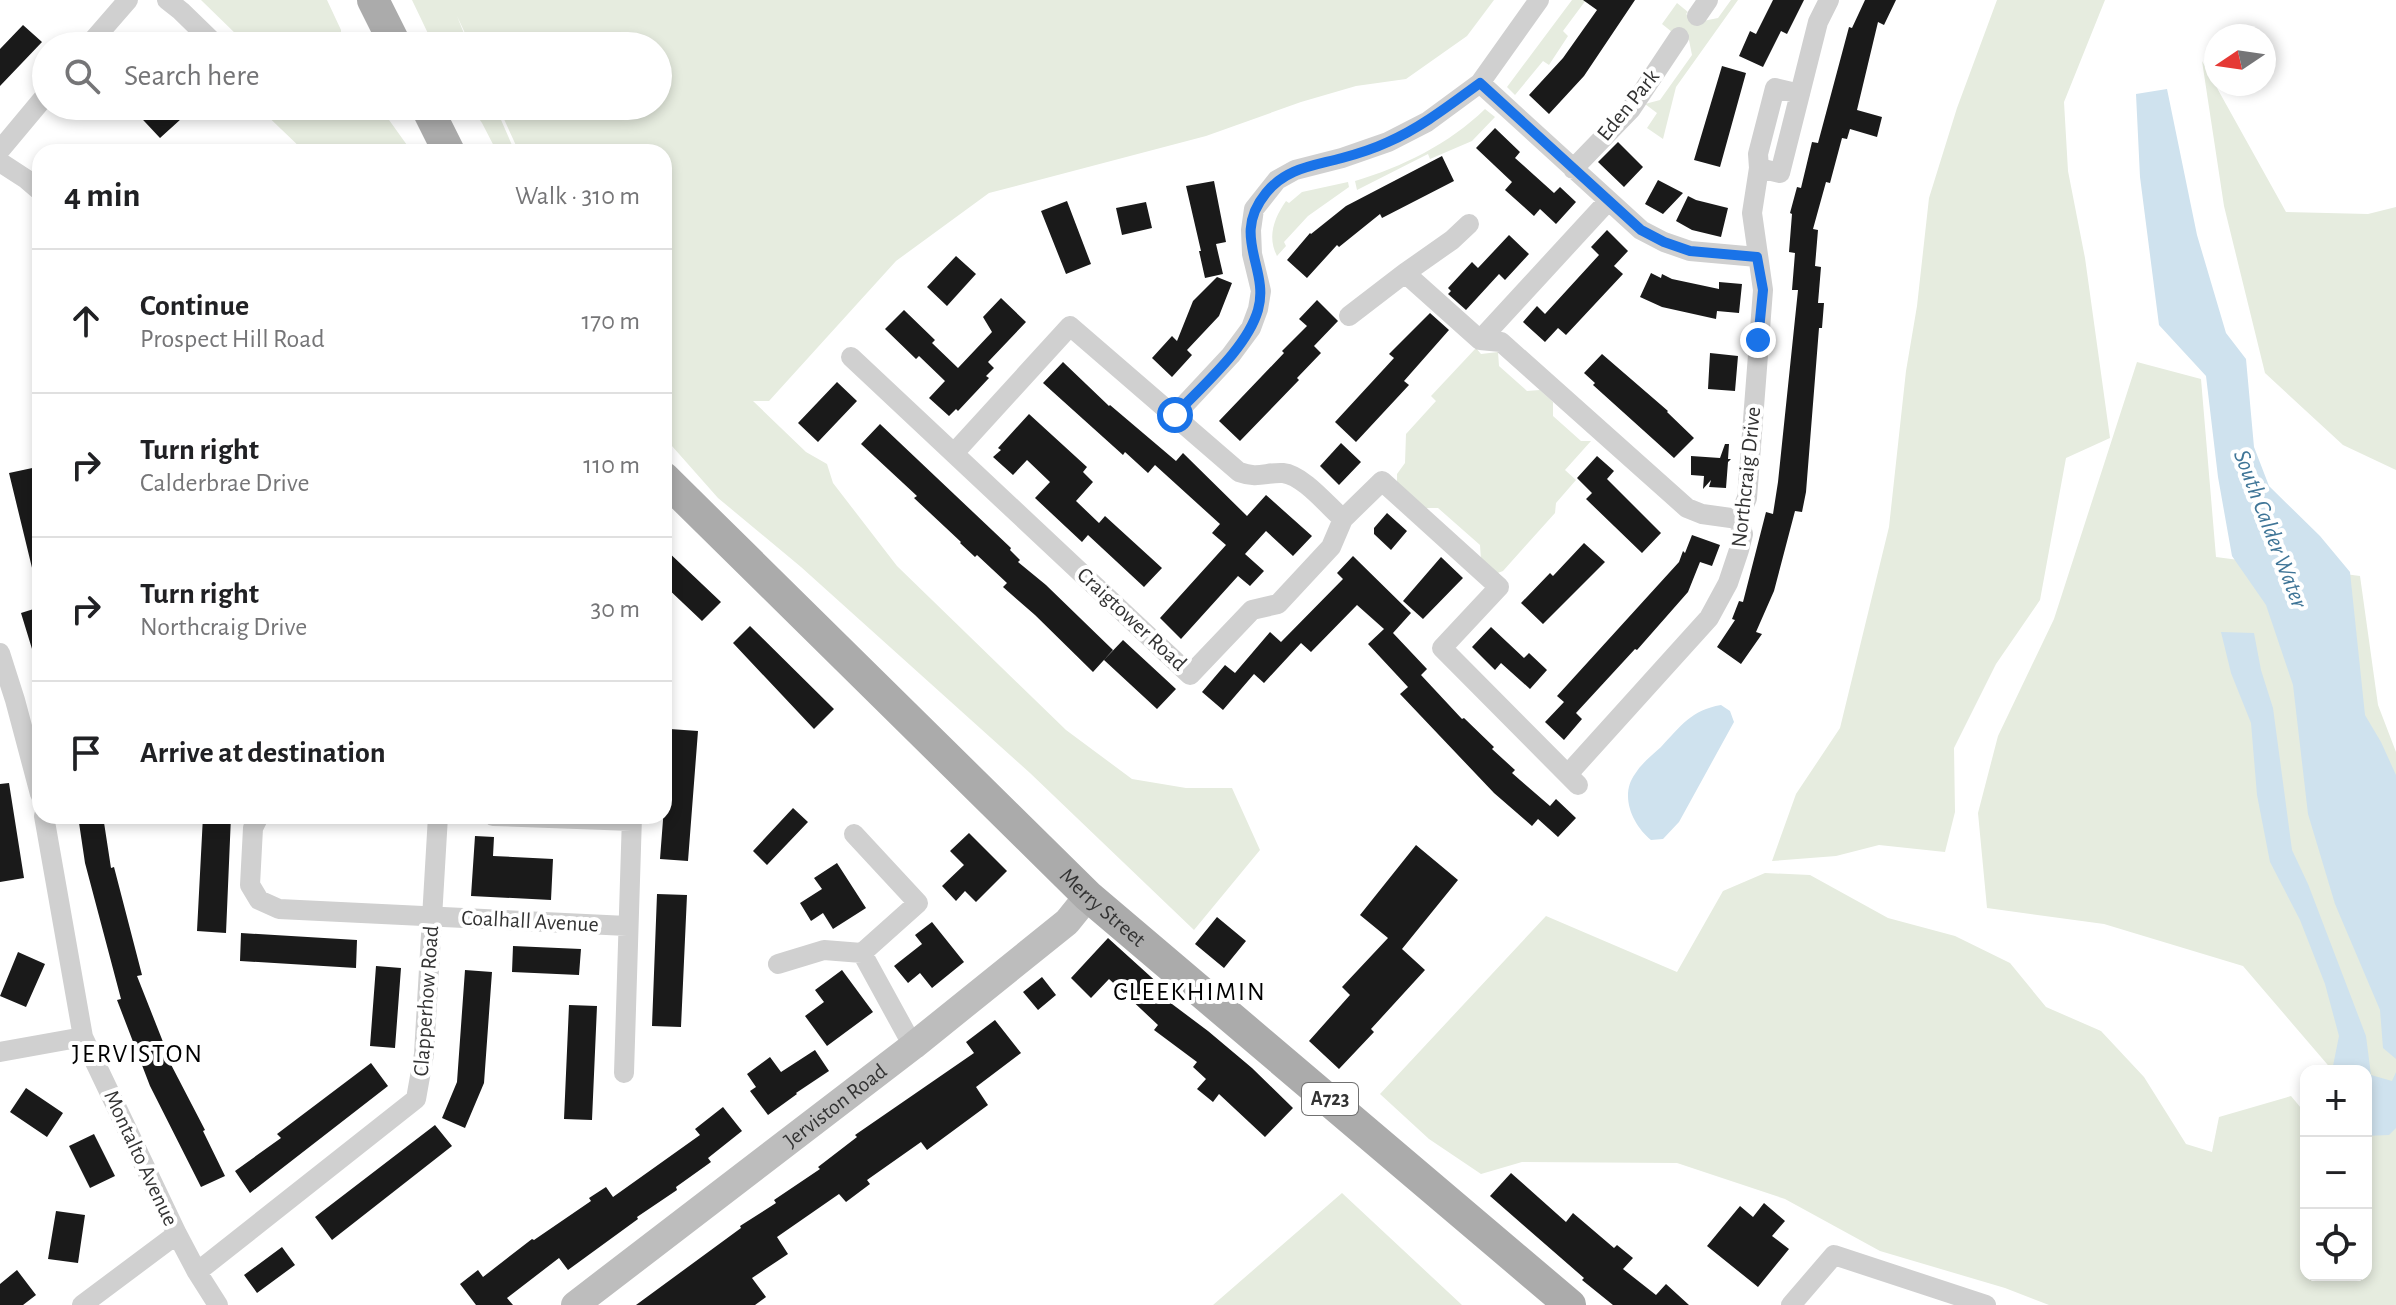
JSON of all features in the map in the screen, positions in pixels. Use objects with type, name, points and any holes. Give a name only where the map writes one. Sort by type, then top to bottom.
[{"type":"main road","points":[[373,0],[389,32]]},
{"type":"main road","points":[[433,120],[445,144]]},
{"type":"main road","name":"Merry Street","points":[[672,486],[1088,896],[1570,1305]]},
{"type":"main road","name":"Jerviston Road","points":[[575,1305],[913,1046],[1067,922],[1088,896]]},
{"type":"street","points":[[100,32],[128,0]]},
{"type":"street","points":[[167,0],[203,32]]},
{"type":"street","points":[[1175,415],[1231,355],[1251,328],[1261,291],[1252,254],[1254,209],[1277,180],[1309,165],[1342,158],[1388,142],[1427,122],[1480,83],[1539,0]]},
{"type":"street","name":"Northcraig Drive","points":[[1343,519],[1382,481],[1499,587],[1442,648],[1573,780],[1709,618],[1728,583],[1739,550],[1743,534],[1738,519],[1747,498],[1763,290],[1752,213],[1759,168],[1780,173],[1818,22],[1829,0]]},
{"type":"street","name":"Eden Park","points":[[1573,169],[1631,109],[1679,37]]},
{"type":"street","points":[[1480,83],[1641,230],[1690,251],[1757,257]]},
{"type":"street","points":[[0,150],[32,112]]},
{"type":"street","points":[[0,162],[32,184]]},
{"type":"street","points":[[1480,340],[1608,201]]},
{"type":"street","points":[[1349,316],[1469,224]]},
{"type":"street","points":[[1405,273],[1480,340],[1501,342],[1687,508],[1702,514],[1738,519]]},
{"type":"street","points":[[955,452],[1070,326],[1239,472],[1249,476],[1281,473],[1292,476],[1343,519]]},
{"type":"street","name":"Craigtower Road","points":[[851,357],[1190,675],[1252,610],[1278,604],[1331,547],[1343,519]]},
{"type":"street","points":[[0,653],[32,764]]},
{"type":"street","name":"Montalto Avenue","points":[[45,824],[83,1037],[177,1234],[218,1305]]},
{"type":"street","name":"Coalhall Avenue","points":[[255,824],[250,885],[259,900],[279,909],[627,926]]},
{"type":"street","name":"Clapperhow Road","points":[[197,1272],[416,1099],[424,1054],[438,824]]},
{"type":"street","name":"Coalhall Avenue","points":[[624,1073],[632,824]]},
{"type":"street","points":[[778,964],[824,950],[862,953],[918,903],[854,834]]},
{"type":"street","points":[[862,953],[913,1046]]},
{"type":"street","points":[[0,1052],[83,1037]]},
{"type":"street","points":[[82,1305],[177,1234]]},
{"type":"street","points":[[1791,1305],[1834,1255],[1986,1305]]},
{"type":"shaded area","points":[[201,0],[327,0],[341,30],[341,32],[234,32]]},
{"type":"shaded area","points":[[412,0],[1494,0],[1467,36],[1406,79],[1356,86],[1206,136],[989,193],[896,261],[769,401],[753,401],[806,452],[827,464],[833,483],[897,566],[1066,730],[1132,779],[1186,788],[1232,788],[1260,850],[1194,930],[1030,773],[801,567],[718,498],[672,446],[672,144],[515,144],[504,120],[672,120],[672,32],[464,32],[457,16],[463,32],[427,32]]},
{"type":"shaded area","points":[[1572,0],[1586,0],[1563,31],[1568,36],[1549,65],[1543,61],[1515,95],[1507,87]]},
{"type":"shaded area","points":[[1731,0],[1738,0],[1676,87],[1663,139],[1647,128],[1657,113],[1645,104],[1660,100],[1692,55],[1689,40],[1662,24],[1677,3],[1701,24],[1718,18]]},
{"type":"shaded area","points":[[1997,0],[2105,0],[2064,102],[2068,171],[2085,258],[2110,438],[2066,458],[2040,600],[1996,664],[1954,748],[1955,812],[1945,852],[1879,845],[1836,856],[1772,861],[1796,794],[1840,728],[1889,527],[1929,198],[1957,108]]},
{"type":"shaded area","points":[[2207,96],[2221,96],[2286,212],[2368,214],[2396,207],[2396,470],[2343,445],[2265,373],[2224,206]]},
{"type":"shaded area","points":[[1485,109],[1495,117],[1472,141],[1430,159],[1428,154],[1357,190],[1355,181],[1424,153],[1456,133]]},
{"type":"shaded area","points":[[272,120],[389,120],[406,144],[297,144]]},
{"type":"shaded area","points":[[480,120],[501,120],[512,144],[493,144]]},
{"type":"shaded area","points":[[1348,182],[1349,187],[1308,216],[1284,242],[1286,246],[1277,256],[1272,242],[1273,228],[1286,201],[1289,203],[1302,192]]},
{"type":"shaded area","points":[[1476,348],[1481,354],[1498,352],[1499,366],[1527,391],[1540,390],[1553,402],[1553,416],[1581,441],[1591,441],[1565,470],[1576,480],[1556,503],[1555,513],[1503,571],[1495,574],[1481,560],[1480,545],[1438,508],[1424,508],[1397,484],[1397,474],[1405,463],[1406,434],[1436,401],[1431,396]]},
{"type":"shaded area","points":[[2137,362],[2201,379],[2216,557],[2360,576],[2378,705],[2396,752],[2396,1305],[2049,1305],[2005,1288],[1880,1251],[1785,1199],[1677,1163],[1522,1162],[1481,1174],[1429,1139],[1380,1094],[1546,916],[1677,972],[1723,891],[1765,873],[1810,875],[1888,918],[1955,936],[2010,963],[2046,1007],[2101,1031],[2144,1077],[2186,1144],[2212,1152],[2219,1117],[2291,1096],[2300,1107],[2300,1281],[2372,1281],[2372,1065],[2328,1065],[2243,966],[2104,924],[1987,908],[1978,813],[1998,736],[2054,619]]},
{"type":"shaded area","points":[[1342,1193],[1462,1305],[1213,1305]]},
{"type":"water","name":"South Calder Water","points":[[2167,89],[2197,235],[2226,333],[2246,359],[2254,447],[2269,486],[2320,536],[2350,572],[2365,715],[2396,775],[2396,1059],[2383,1048],[2380,1010],[2335,904],[2308,814],[2293,685],[2266,605],[2232,556],[2218,477],[2206,376],[2159,325],[2140,177],[2136,94]]},
{"type":"water","name":"South Calder Water","points":[[2221,632],[2254,633],[2273,708],[2292,850],[2366,1036],[2370,1065],[2333,1065],[2339,1036],[2325,984],[2300,920],[2270,862],[2257,795],[2251,723],[2231,673]]},
{"type":"water","points":[[1721,705],[1730,711],[1734,722],[1679,822],[1663,839],[1651,840],[1630,810],[1630,783],[1643,763],[1687,720]]},
{"type":"water","name":"South Calder Water","points":[[2396,1072],[2396,1128],[2389,1135],[2372,1136],[2372,1075],[2392,1081]]},
{"type":"building","points":[[1583,0],[1635,0],[1584,76],[1549,114],[1529,95],[1563,58],[1597,10]]},
{"type":"building","points":[[1773,0],[1804,0],[1787,34],[1781,31],[1763,67],[1739,56],[1750,31],[1756,34]]},
{"type":"building","points":[[1865,0],[1896,0],[1884,25],[1878,22],[1857,110],[1882,117],[1877,137],[1850,129],[1847,139],[1842,138],[1813,229],[1818,230],[1815,266],[1821,267],[1818,303],[1824,303],[1822,328],[1819,328],[1806,492],[1802,512],[1795,511],[1774,591],[1756,632],[1762,634],[1741,664],[1717,647],[1735,620],[1732,619],[1739,601],[1743,602],[1766,512],[1773,514],[1798,290],[1792,290],[1795,253],[1789,252],[1790,213],[1797,187],[1801,188],[1812,142],[1818,143],[1849,27],[1852,28]]},
{"type":"building","points":[[23,25],[32,33],[32,52],[0,86],[0,49]]},
{"type":"building","points":[[1722,66],[1746,73],[1720,167],[1694,160]]},
{"type":"building","points":[[143,120],[180,120],[160,138]]},
{"type":"building","points":[[1495,128],[1520,152],[1515,158],[1554,193],[1560,187],[1576,202],[1556,224],[1540,209],[1534,216],[1505,190],[1512,182],[1476,148]]},
{"type":"building","points":[[1618,142],[1643,167],[1624,187],[1598,162]]},
{"type":"building","points":[[1442,156],[1454,181],[1382,218],[1380,214],[1339,247],[1337,245],[1307,278],[1287,260],[1310,233],[1346,206]]},
{"type":"building","points":[[1658,180],[1683,193],[1663,214],[1645,204]]},
{"type":"building","points":[[1214,181],[1226,242],[1216,244],[1223,274],[1205,278],[1186,186]]},
{"type":"building","points":[[1688,196],[1728,208],[1721,237],[1692,230],[1676,221]]},
{"type":"building","points":[[1067,201],[1091,264],[1066,274],[1041,211]]},
{"type":"building","points":[[1146,202],[1152,228],[1122,235],[1116,208]]},
{"type":"building","points":[[1607,230],[1628,251],[1614,266],[1623,274],[1566,335],[1558,328],[1545,342],[1523,322],[1537,306],[1545,314],[1599,255],[1591,247]]},
{"type":"building","points":[[1509,235],[1529,254],[1505,280],[1499,274],[1466,310],[1448,294],[1451,291],[1448,288],[1472,262],[1478,268]]},
{"type":"building","points":[[956,256],[976,274],[947,306],[927,287]]},
{"type":"building","points":[[1651,273],[1661,278],[1662,274],[1719,289],[1719,282],[1742,284],[1739,313],[1717,311],[1716,319],[1662,307],[1640,297]]},
{"type":"building","points":[[1217,277],[1232,283],[1219,316],[1187,350],[1192,355],[1172,377],[1152,358],[1172,336],[1177,341],[1193,301]]},
{"type":"building","points":[[1001,298],[1026,322],[988,362],[994,368],[986,376],[989,378],[958,411],[956,409],[949,416],[929,398],[945,381],[885,329],[904,310],[958,368],[992,332],[983,317]]},
{"type":"building","points":[[1317,300],[1338,321],[1314,346],[1321,353],[1240,441],[1219,421],[1307,326],[1299,319]]},
{"type":"building","points":[[1430,313],[1449,330],[1404,381],[1409,385],[1356,442],[1335,422],[1394,358],[1389,354]]},
{"type":"building","points":[[1710,353],[1738,356],[1735,391],[1708,389]]},
{"type":"building","points":[[1602,354],[1668,411],[1694,438],[1674,458],[1593,385],[1595,383],[1584,373]]},
{"type":"building","points":[[1063,362],[1109,406],[1176,461],[1183,453],[1247,516],[1266,495],[1312,536],[1293,556],[1266,531],[1245,554],[1264,571],[1250,586],[1238,576],[1181,639],[1160,618],[1226,545],[1212,533],[1220,524],[1155,465],[1148,473],[1125,452],[1123,455],[1043,383]]},
{"type":"building","points":[[837,382],[857,401],[818,442],[798,423]]},
{"type":"building","points":[[1029,414],[1087,467],[1083,472],[1093,482],[1076,501],[1099,523],[1105,516],[1162,568],[1144,587],[1088,535],[1082,542],[1035,498],[1050,482],[1027,460],[1013,475],[993,457]]},
{"type":"building","points":[[880,424],[1011,548],[1020,560],[1018,562],[1113,650],[1093,672],[1003,587],[1007,583],[960,543],[914,498],[917,496],[861,444]]},
{"type":"building","points":[[1341,443],[1361,462],[1339,485],[1320,466]]},
{"type":"building","points":[[1725,444],[1729,444],[1728,459],[1731,459],[1728,462],[1726,488],[1709,487],[1711,480],[1703,489],[1704,476],[1691,475],[1691,456],[1720,458]]},
{"type":"building","points":[[1597,456],[1614,471],[1607,479],[1661,533],[1642,553],[1586,499],[1592,493],[1577,478]]},
{"type":"building","points":[[32,468],[32,568],[9,473]]},
{"type":"building","points":[[1387,513],[1407,531],[1391,550],[1374,534],[1374,528]]},
{"type":"building","points":[[1692,535],[1720,545],[1712,566],[1700,562],[1688,592],[1576,713],[1582,719],[1564,740],[1545,722],[1564,702],[1557,696],[1679,562]]},
{"type":"building","points":[[1584,543],[1605,562],[1543,624],[1521,603],[1550,573],[1553,576]]},
{"type":"building","points":[[672,556],[721,602],[702,621],[672,593]]},
{"type":"building","points":[[1353,556],[1411,613],[1393,633],[1427,669],[1421,675],[1462,719],[1494,747],[1492,749],[1515,770],[1512,773],[1550,806],[1556,799],[1576,818],[1558,837],[1538,819],[1532,826],[1494,793],[1400,694],[1408,687],[1368,644],[1384,629],[1357,605],[1311,652],[1301,643],[1264,683],[1254,674],[1223,710],[1202,692],[1225,665],[1235,673],[1270,632],[1281,642],[1343,579],[1337,573]]},
{"type":"building","points":[[1441,557],[1463,578],[1423,619],[1403,601]]},
{"type":"building","points":[[32,610],[32,649],[21,613]]},
{"type":"building","points":[[750,626],[834,709],[814,729],[733,643]]},
{"type":"building","points":[[1491,627],[1524,658],[1529,653],[1547,670],[1530,689],[1501,663],[1495,670],[1472,647]]},
{"type":"building","points":[[1123,640],[1176,689],[1157,709],[1104,660]]},
{"type":"building","points":[[672,729],[698,731],[688,861],[660,859],[663,824],[672,824]]},
{"type":"building","points":[[9,783],[24,878],[0,882],[0,784]]},
{"type":"building","points":[[793,808],[808,822],[767,865],[753,851]]},
{"type":"building","points":[[79,824],[104,824],[111,868],[114,867],[142,975],[137,976],[165,1053],[225,1176],[201,1187],[150,1086],[117,1000],[121,999],[85,863]]},
{"type":"building","points":[[203,824],[231,824],[226,933],[197,931]]},
{"type":"building","points":[[969,833],[1007,871],[976,902],[965,891],[956,901],[942,886],[964,865],[950,851]]},
{"type":"building","points":[[475,836],[494,837],[493,856],[553,859],[551,900],[471,896]]},
{"type":"building","points":[[1416,845],[1458,880],[1402,949],[1425,970],[1339,1069],[1309,1041],[1350,995],[1342,987],[1388,938],[1360,915]]},
{"type":"building","points":[[837,863],[866,908],[833,929],[823,913],[811,921],[800,903],[822,889],[814,878]]},
{"type":"building","points":[[657,894],[687,895],[681,1027],[652,1026]]},
{"type":"building","points":[[1217,917],[1246,941],[1224,968],[1195,944]]},
{"type":"building","points":[[932,922],[964,962],[932,988],[920,973],[908,983],[894,966],[922,944],[915,935]]},
{"type":"building","points":[[241,933],[357,940],[356,968],[240,961]]},
{"type":"building","points":[[1108,938],[1161,986],[1156,992],[1252,1068],[1293,1108],[1265,1137],[1219,1094],[1213,1102],[1197,1089],[1206,1079],[1193,1067],[1197,1062],[1154,1030],[1158,1025],[1109,979],[1091,998],[1071,978]]},
{"type":"building","points":[[513,946],[581,949],[579,975],[512,972]]},
{"type":"building","points":[[18,952],[45,964],[26,1007],[0,996]]},
{"type":"building","points":[[376,966],[401,968],[395,1048],[370,1046]]},
{"type":"building","points":[[465,970],[492,972],[484,1083],[465,1128],[442,1118],[457,1082]]},
{"type":"building","points":[[842,970],[873,1012],[827,1046],[805,1016],[824,1002],[815,990]]},
{"type":"building","points":[[1042,977],[1056,995],[1038,1010],[1023,992]]},
{"type":"building","points":[[569,1005],[597,1006],[592,1120],[564,1119]]},
{"type":"building","points":[[995,1020],[1021,1053],[976,1087],[988,1105],[927,1150],[921,1142],[867,1180],[870,1184],[846,1202],[839,1194],[777,1237],[788,1254],[752,1278],[766,1297],[755,1305],[636,1305],[740,1226],[776,1203],[774,1200],[820,1169],[818,1167],[857,1137],[855,1135],[974,1053],[966,1042]]},
{"type":"building","points":[[815,1050],[829,1071],[768,1115],[750,1091],[756,1087],[747,1074],[770,1057],[781,1072]]},
{"type":"building","points":[[371,1063],[388,1086],[250,1193],[235,1171],[281,1138],[277,1134]]},
{"type":"building","points":[[26,1088],[63,1113],[47,1137],[10,1112]]},
{"type":"building","points":[[723,1107],[742,1131],[708,1158],[711,1162],[676,1187],[677,1190],[568,1270],[559,1258],[507,1298],[513,1305],[476,1305],[460,1284],[478,1270],[483,1277],[532,1239],[591,1201],[589,1198],[606,1187],[613,1197],[700,1135],[695,1129]]},
{"type":"building","points":[[435,1125],[452,1146],[332,1240],[315,1217]]},
{"type":"building","points":[[94,1134],[115,1176],[90,1188],[69,1146]]},
{"type":"building","points":[[1511,1173],[1566,1222],[1573,1213],[1614,1248],[1617,1245],[1633,1258],[1623,1269],[1656,1295],[1666,1284],[1689,1305],[1613,1305],[1490,1196]]},
{"type":"building","points":[[1764,1203],[1785,1221],[1772,1236],[1789,1249],[1758,1287],[1707,1246],[1740,1206],[1753,1217]]},
{"type":"building","points":[[56,1211],[85,1215],[78,1263],[48,1259]]},
{"type":"building","points":[[282,1247],[295,1265],[257,1293],[244,1275]]},
{"type":"building","points":[[17,1270],[36,1295],[23,1305],[0,1305],[0,1284]]},
{"type":"district","name":"CLEEKHIMIN","points":[[1190,992]]},
{"type":"district","name":"JERVISTON","points":[[138,1054]]},
{"type":"route","points":[[1175,415],[1231,355],[1251,328],[1261,291],[1252,254],[1254,209],[1277,180],[1309,165],[1342,158],[1388,142],[1427,122],[1480,83],[1641,230],[1690,251],[1757,257],[1763,290],[1758,340]]}]
